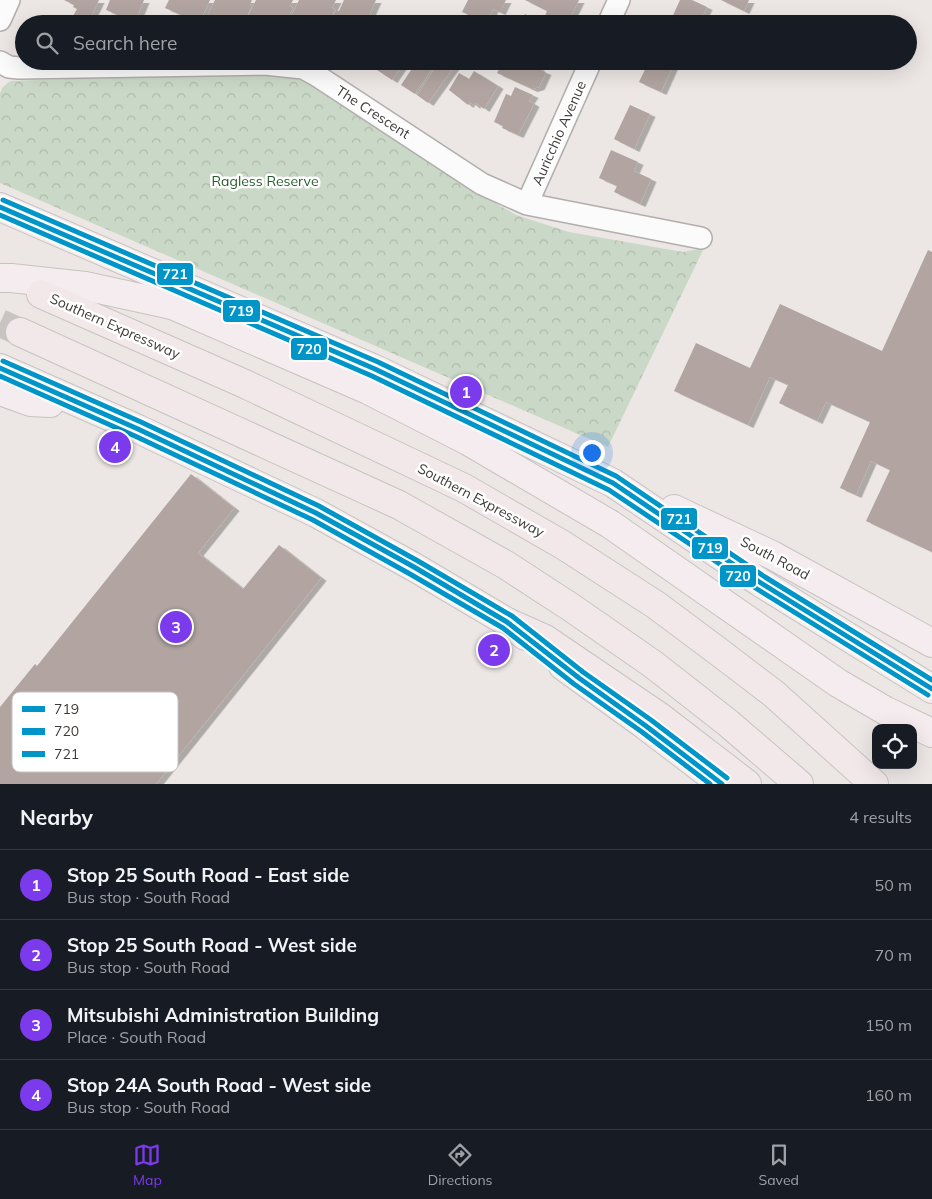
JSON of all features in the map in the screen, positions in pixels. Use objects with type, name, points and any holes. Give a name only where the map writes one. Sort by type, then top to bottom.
[{"type":"highway","name":"South Road","points":[[0,207],[375,369],[613,483],[738,538],[932,643]]},
{"type":"highway","points":[[0,278],[65,283],[178,307],[368,390],[468,441],[610,524],[852,692],[886,712],[932,733]]},
{"type":"highway","name":"Southern Expressway","points":[[41,294],[245,384],[464,488],[564,545],[656,605],[774,694],[874,784]]},
{"type":"highway","points":[[20,332],[399,505],[506,565],[654,665],[728,724],[798,784]]},
{"type":"highway","points":[[0,368],[316,513],[414,567],[507,622],[544,639],[660,717],[746,784]]},
{"type":"highway","points":[[0,391],[42,404],[71,399]]},
{"type":"highway","name":"South Road","points":[[613,483],[761,583],[932,689]]},
{"type":"highway","points":[[871,610],[932,625]]},
{"type":"highway","points":[[507,622],[722,784]]},
{"type":"street","points":[[0,20],[9,0]]},
{"type":"street","points":[[612,15],[618,0]]},
{"type":"street","name":"The Crescent","points":[[0,62],[9,67],[15,68]]},
{"type":"street","name":"The Crescent","points":[[306,70],[342,91],[482,184],[527,204],[701,238]]},
{"type":"street","name":"Auricchio Avenue","points":[[527,204],[587,70]]},
{"type":"green space","name":"Ragless Reserve","points":[[271,72],[305,79],[475,191],[516,215],[569,232],[683,252],[704,248],[608,447],[0,183],[0,94],[2,88],[10,81]]},
{"type":"building","points":[[64,0],[99,0],[92,15],[74,15],[77,9],[73,7],[74,5]]},
{"type":"building","points":[[110,0],[144,0],[138,15],[118,15],[106,10]]},
{"type":"building","points":[[169,0],[210,0],[203,15],[181,15],[165,8]]},
{"type":"building","points":[[215,0],[252,0],[250,5],[252,6],[248,15],[208,15]]},
{"type":"building","points":[[256,0],[293,0],[290,6],[293,8],[290,15],[248,15]]},
{"type":"building","points":[[299,0],[336,0],[332,8],[335,9],[332,15],[292,15]]},
{"type":"building","points":[[344,0],[376,0],[369,15],[334,15],[336,10],[339,11]]},
{"type":"building","points":[[468,0],[506,0],[500,12],[493,9],[490,15],[469,15],[462,12]]},
{"type":"building","points":[[525,0],[579,0],[572,15],[545,15],[547,11]]},
{"type":"building","points":[[680,0],[692,0],[707,7],[703,15],[673,15]]},
{"type":"building","points":[[721,0],[749,0],[744,11]]},
{"type":"building","points":[[377,70],[399,70],[392,80]]},
{"type":"building","points":[[411,70],[431,70],[415,94],[401,85]]},
{"type":"building","points":[[434,70],[452,70],[428,103],[417,95]]},
{"type":"building","points":[[498,70],[541,70],[546,72],[539,87],[532,89],[497,73]]},
{"type":"building","points":[[645,70],[671,70],[661,92],[639,82]]},
{"type":"building","points":[[474,71],[498,86],[484,109],[476,103],[475,106],[470,102],[468,105],[449,90],[459,73],[469,79]]},
{"type":"building","points":[[515,87],[533,95],[529,101],[534,104],[518,135],[494,122],[506,94],[511,96]]},
{"type":"building","points":[[630,105],[650,114],[634,149],[614,139]]},
{"type":"building","points":[[611,150],[638,162],[634,171],[651,179],[640,204],[614,192],[617,186],[599,178]]},
{"type":"building","points":[[928,250],[932,252],[932,552],[866,521],[890,470],[871,461],[856,495],[840,488],[870,422],[826,402],[817,421],[779,403],[788,385],[770,377],[748,425],[674,391],[696,343],[750,368],[780,304],[882,351]]},
{"type":"building","points":[[191,474],[234,508],[198,553],[243,589],[279,545],[321,578],[178,757],[178,692],[12,692],[35,664],[37,666]]},
{"type":"building","points":[[12,692],[12,772],[166,772],[156,784],[0,784],[0,707]]},
{"type":"tunnel","points":[[0,323],[20,332]]},
{"type":"transit line","name":"721","points":[[3,200],[378,362],[616,476],[765,577],[932,680]]},
{"type":"transit line","name":"719","points":[[0,207],[375,369],[613,483],[761,583],[932,689]]},
{"type":"transit line","name":"720","points":[[0,215],[372,376],[609,490],[757,589],[928,695]]},
{"type":"transit line","name":"721","points":[[3,361],[141,422],[319,506],[418,561],[512,616],[583,672],[651,720],[727,778]]},
{"type":"transit line","name":"719","points":[[0,368],[138,429],[316,513],[414,567],[507,622],[722,784]]},
{"type":"transit line","name":"720","points":[[0,376],[135,436],[313,520],[410,574],[503,628],[574,684],[642,732],[710,784]]},
{"type":"place","name":"Stop 25 South Road - East side","points":[[466,392]]},
{"type":"place","name":"Stop 24A South Road - West side","points":[[115,447]]},
{"type":"place","name":"Mitsubishi Administration Building","points":[[176,627]]},
{"type":"place","name":"Stop 25 South Road - West side","points":[[494,650]]}]
